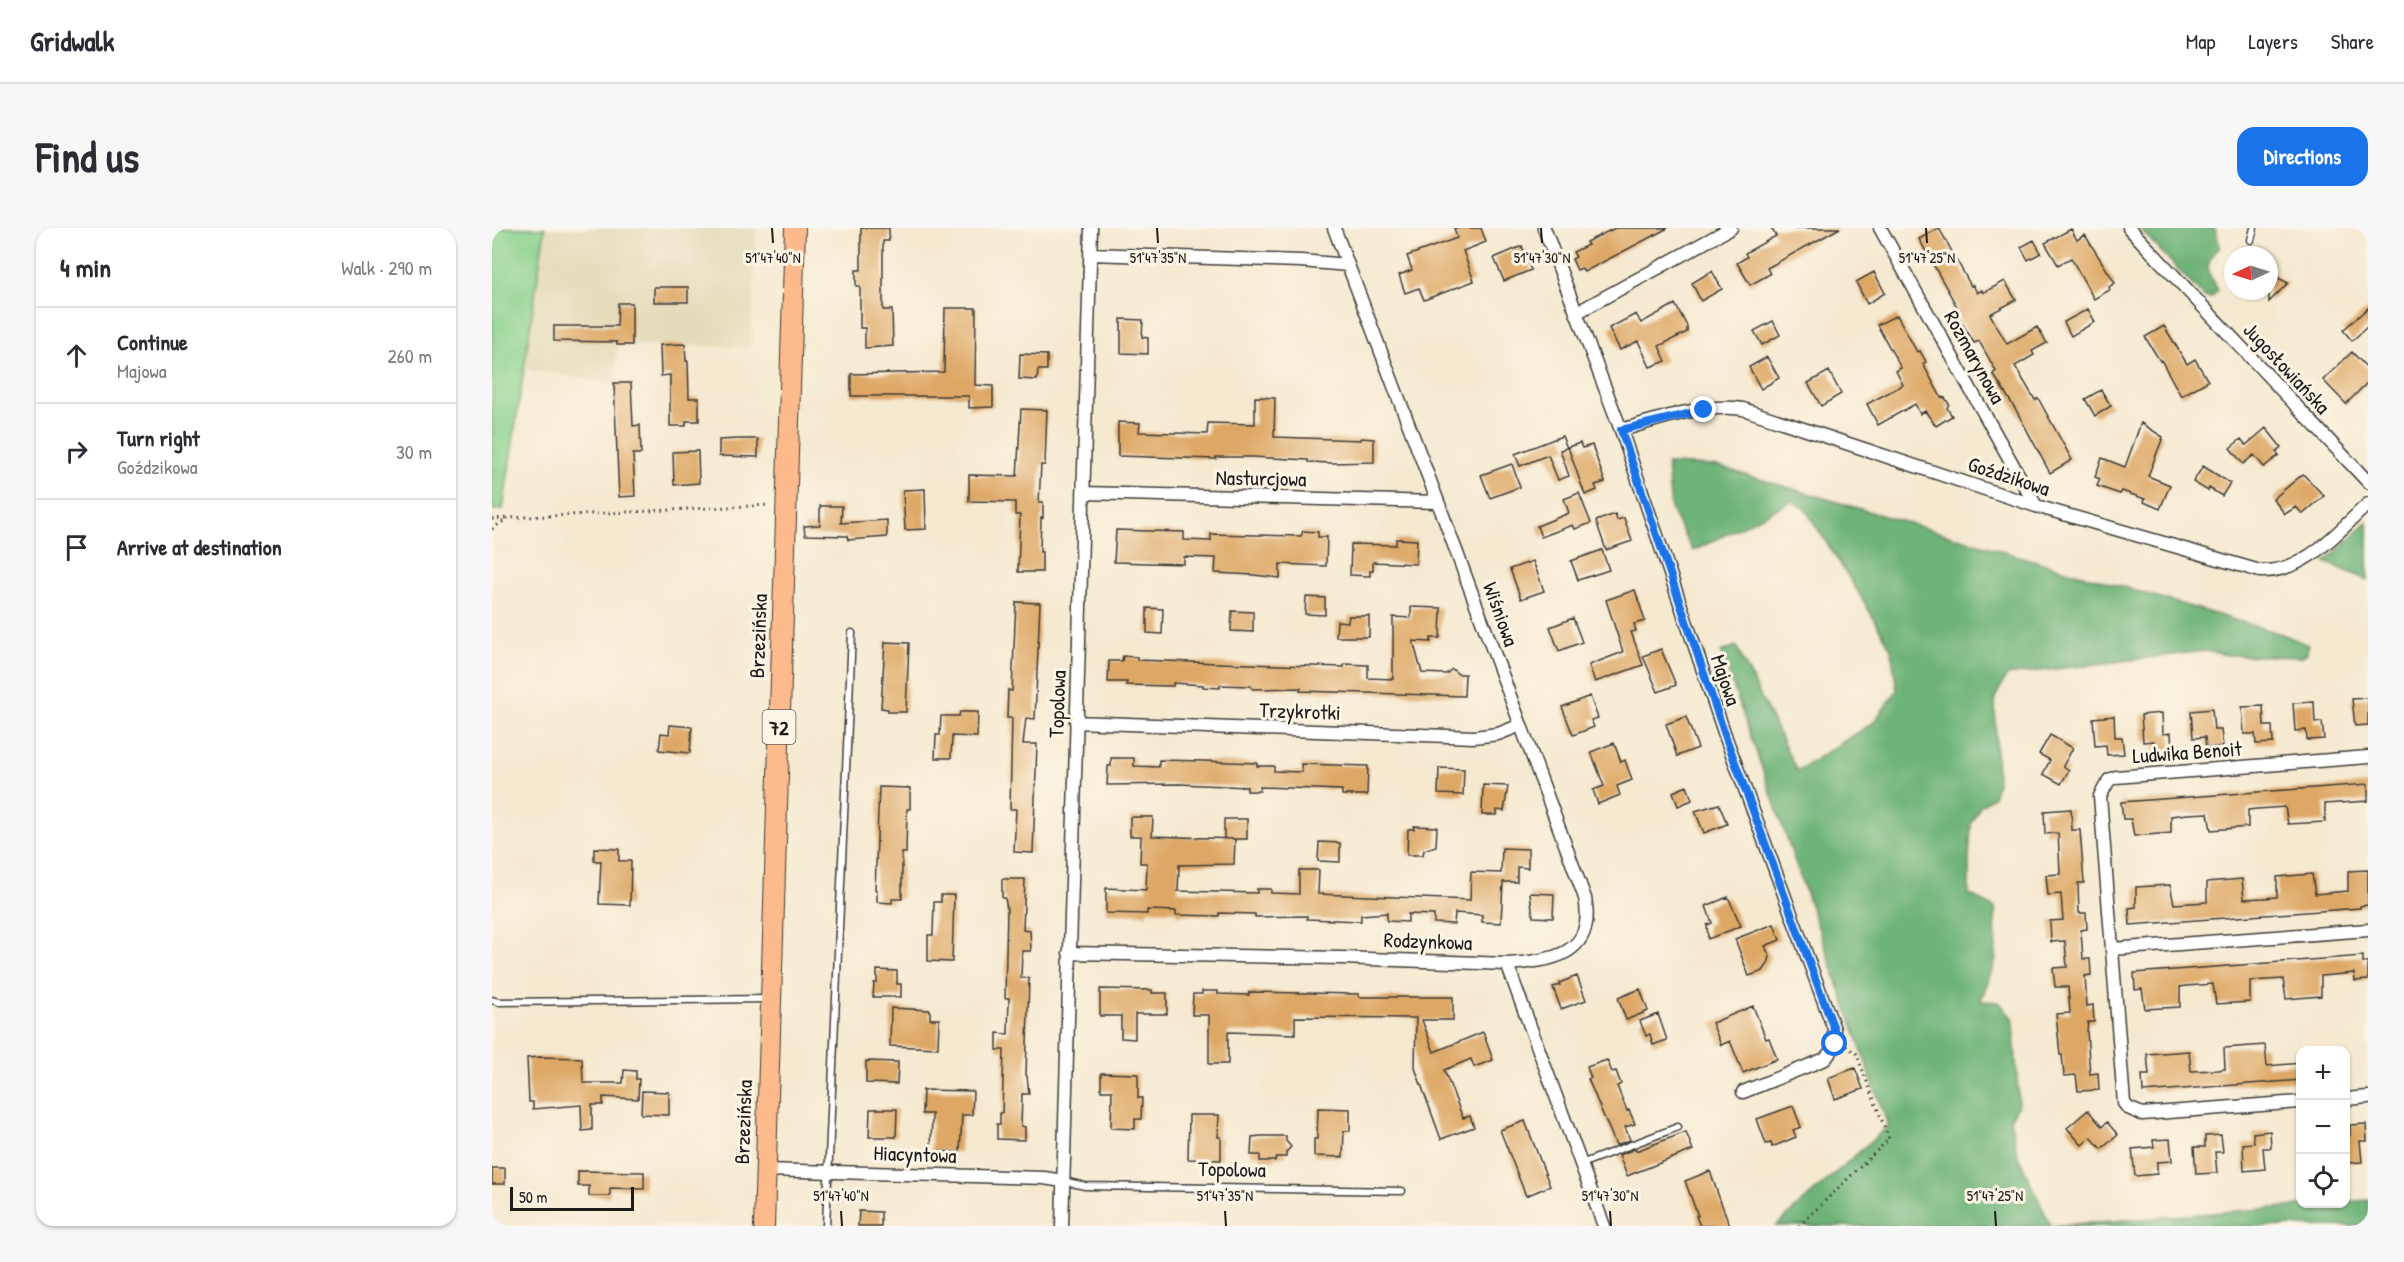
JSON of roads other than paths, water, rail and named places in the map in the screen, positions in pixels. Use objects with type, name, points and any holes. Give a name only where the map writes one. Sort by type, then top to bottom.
[{"type":"main road","name":"Brzezińska","points":[[764,1226],[795,228]]},
{"type":"street","name":"Topolowa","points":[[1062,1226],[1091,228]]},
{"type":"street","name":"Wiśniowa","points":[[1334,228],[1585,898],[1588,913],[1582,937],[1576,945],[1567,952],[1542,961],[1507,964]]},
{"type":"street","name":"Majowa","points":[[1544,228],[1621,430],[1686,625],[1830,1018],[1835,1038],[1833,1049],[1825,1059],[1743,1092]]},
{"type":"street","points":[[1576,313],[1731,228]]},
{"type":"street","name":"Rozmarynowa","points":[[1880,228],[2036,506]]},
{"type":"street","name":"Jugosłowiańska","points":[[2128,228],[2368,482]]},
{"type":"street","points":[[1090,254],[1301,261],[1348,266]]},
{"type":"street","name":"Goździkowa","points":[[1621,430],[1704,410],[1727,407],[1743,409],[2036,506],[2266,571],[2303,561],[2368,504]]},
{"type":"street","name":"Nasturcjowa","points":[[1083,492],[1438,502]]},
{"type":"street","name":"Trzykrotki","points":[[1076,722],[1474,737],[1498,734],[1521,725]]},
{"type":"street","name":"Ludwika Benoit","points":[[2296,1102],[2142,1114],[2128,1108],[2122,1098],[2100,804],[2103,788],[2109,780],[2116,777],[2368,757]]},
{"type":"street","points":[[2112,949],[2368,930]]},
{"type":"street","name":"Rodzynkowa","points":[[1069,953],[1329,957],[1507,964]]},
{"type":"street","points":[[1507,964],[1604,1226]]},
{"type":"street","points":[[2350,1099],[2368,1097]]},
{"type":"street","name":"Hiacyntowa","points":[[765,1170],[1044,1178],[1063,1181]]},
{"type":"lane","points":[[2251,240],[2254,228]]},
{"type":"lane","points":[[826,1226],[852,633]]},
{"type":"lane","points":[[492,1000],[498,1002],[771,999]]},
{"type":"lane","points":[[1581,1164],[1678,1127]]},
{"type":"lane","name":"Topolowa","points":[[1063,1181],[1084,1186],[1402,1191]]}]
